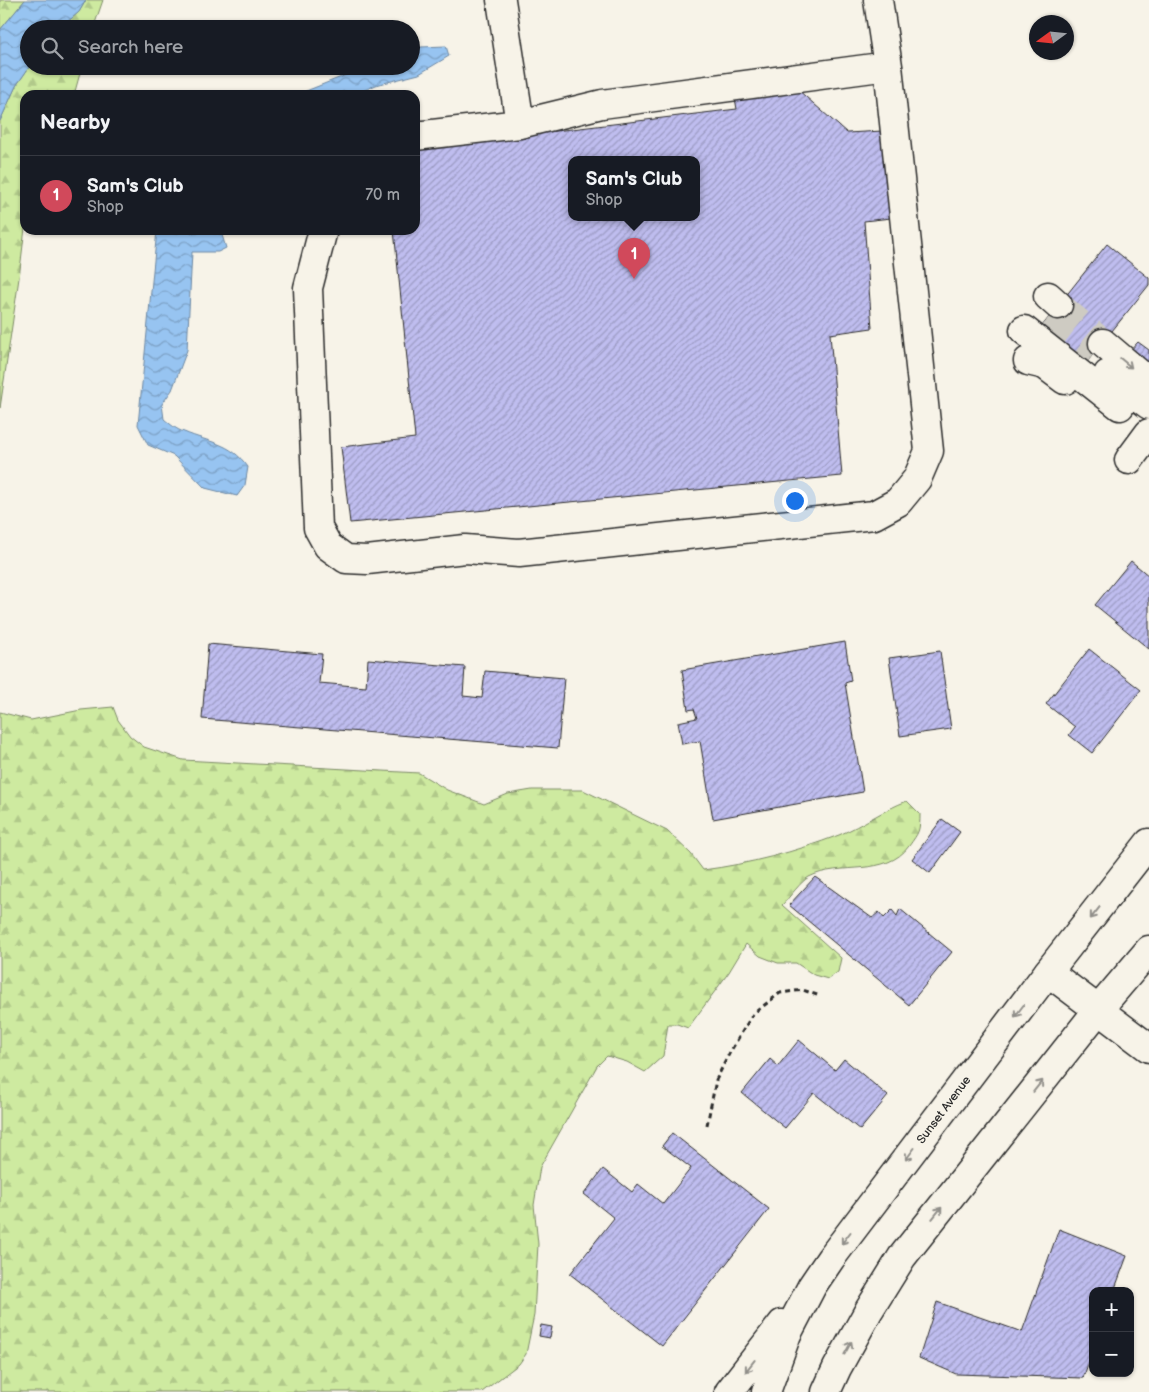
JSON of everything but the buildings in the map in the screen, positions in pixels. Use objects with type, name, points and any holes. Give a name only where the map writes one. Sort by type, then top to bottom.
[{"type":"main road","points":[[501,0],[520,124]]},
{"type":"main road","points":[[322,235],[308,288],[318,528],[328,546],[346,559],[367,560],[465,549],[519,553],[874,515],[898,502],[917,478],[929,452],[888,66],[878,0]]},
{"type":"main road","points":[[420,135],[520,124],[602,104],[888,66]]},
{"type":"main road","points":[[1028,361],[1045,365],[1098,406],[1120,406],[1041,315]]},
{"type":"main road","points":[[1149,382],[1096,352],[1149,405]]},
{"type":"main road","points":[[1128,460],[1149,433]]},
{"type":"main road","name":"Sunset Avenue","points":[[766,1392],[787,1334],[812,1286],[831,1258],[1048,972],[1149,843]]},
{"type":"main road","points":[[826,1392],[869,1310],[902,1257],[1098,1010],[1149,950]]},
{"type":"main road","points":[[1048,972],[1149,1048]]},
{"type":"main road","points":[[729,1392],[812,1286]]},
{"type":"path","points":[[706,1126],[716,1080],[753,1014],[780,993],[803,990],[820,996]]},
{"type":"green space","points":[[0,0],[25,0],[0,30]]},
{"type":"green space","points":[[86,0],[103,0],[96,20],[70,20],[79,12]]},
{"type":"green space","points":[[24,75],[80,75],[75,90],[20,90],[20,235],[24,235],[0,408],[0,121],[16,86]]},
{"type":"green space","points":[[113,707],[118,720],[130,736],[144,747],[183,760],[419,773],[447,790],[484,804],[508,794],[532,790],[583,790],[667,831],[691,854],[703,870],[755,861],[822,841],[848,831],[907,801],[920,814],[919,828],[909,846],[899,856],[875,866],[821,872],[809,877],[782,905],[841,958],[838,972],[828,979],[814,975],[796,963],[778,963],[760,956],[746,944],[729,972],[688,1028],[677,1024],[668,1024],[663,1056],[645,1072],[627,1062],[607,1056],[597,1066],[540,1167],[534,1205],[538,1244],[534,1315],[526,1354],[519,1364],[482,1392],[0,1392],[0,712],[31,720],[81,710]]},
{"type":"water","points":[[25,0],[86,0],[79,12],[70,20],[20,20],[20,75],[24,75],[16,86],[0,121],[0,30]]},
{"type":"water","points":[[446,46],[449,56],[420,73],[421,47]]},
{"type":"water","points":[[346,75],[415,75],[376,85],[364,90],[309,90]]},
{"type":"water","points":[[157,235],[222,235],[226,248],[218,252],[192,252],[187,350],[172,390],[162,404],[164,419],[174,427],[219,444],[241,459],[248,467],[245,485],[237,496],[205,488],[174,456],[148,445],[138,425]]},
{"type":"tunnel","points":[[1058,305],[1103,343]]},
{"type":"tunnel","points":[[1043,325],[1089,360]]},
{"type":"place","name":"Sam's Club","points":[[634,279]]}]
